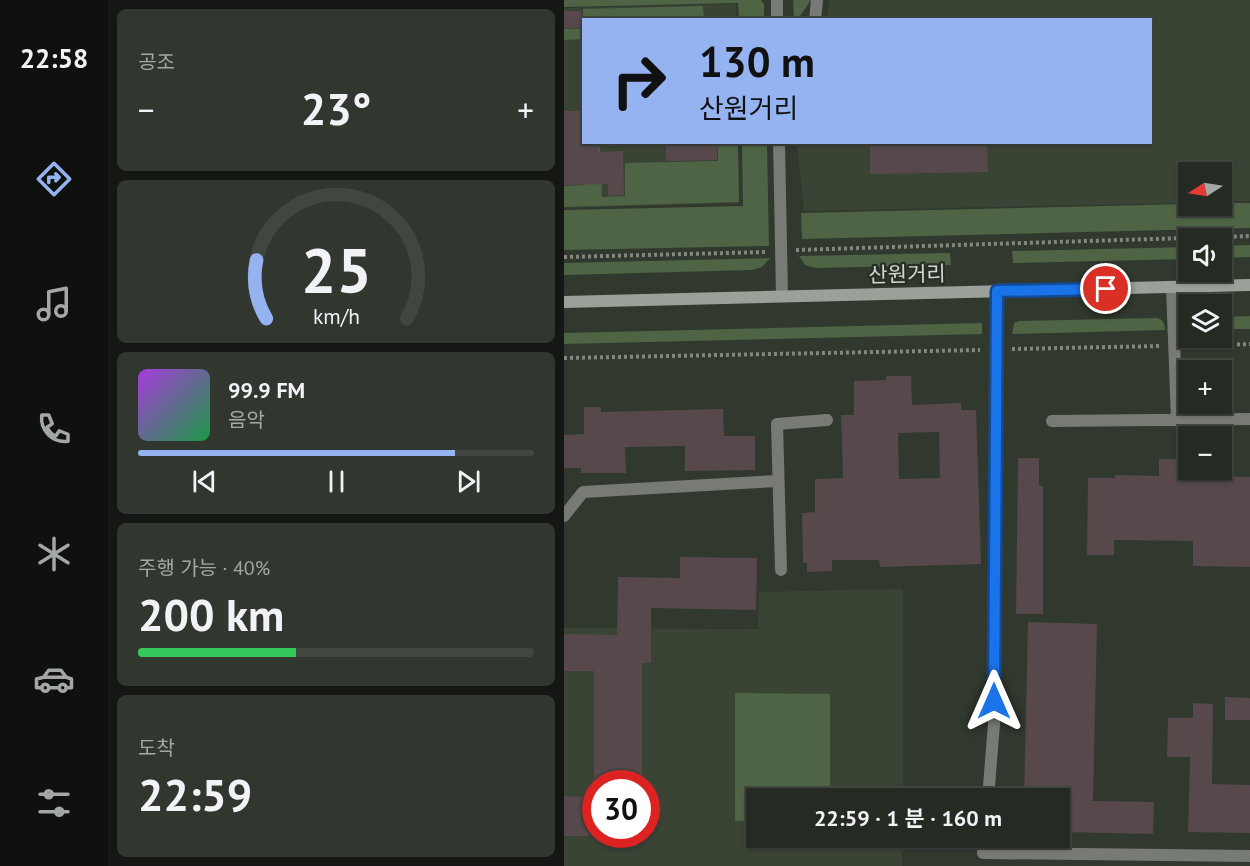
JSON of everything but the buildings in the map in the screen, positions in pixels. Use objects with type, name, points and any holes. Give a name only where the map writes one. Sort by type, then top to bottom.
[{"type":"main road","name":"산원거리","points":[[564,302],[1250,285]]},
{"type":"street","points":[[777,0],[777,18]]},
{"type":"street","points":[[815,18],[817,0]]},
{"type":"street","points":[[778,144],[782,296]]},
{"type":"street","points":[[1172,287],[1177,420]]},
{"type":"street","points":[[989,788],[994,724],[997,291]]},
{"type":"street","points":[[1052,421],[1250,419]]},
{"type":"street","points":[[781,570],[777,424],[827,420]]},
{"type":"street","points":[[564,516],[583,492],[777,481]]},
{"type":"street","points":[[982,866],[983,848]]},
{"type":"street","points":[[983,853],[1250,856]]},
{"type":"path","points":[[564,257],[1250,236]]},
{"type":"path","points":[[564,358],[1250,344]]},
{"type":"shaded area","points":[[830,0],[1250,0],[1250,201],[1232,202],[1232,162],[1178,162],[1178,203],[804,211],[797,144],[1152,144],[1152,18],[827,18]]},
{"type":"shaded area","points":[[736,4],[736,18],[582,18],[582,144],[738,144],[739,203],[564,208],[564,8]]},
{"type":"shaded area","points":[[903,589],[903,788],[746,788],[746,848],[902,848],[902,866],[564,866],[564,628],[758,629],[759,592]]},
{"type":"green space","points":[[564,0],[761,0],[764,4],[764,18],[739,18],[738,3],[564,7]]},
{"type":"green space","points":[[793,0],[811,0],[799,18],[794,18]]},
{"type":"green space","points":[[703,6],[704,18],[583,18],[583,9]]},
{"type":"green space","points":[[564,29],[582,29],[582,39],[564,40]]},
{"type":"green space","points":[[718,144],[738,144],[739,202],[564,207],[564,186],[584,185],[583,148],[600,147],[602,197],[625,196],[625,163],[718,161]]},
{"type":"green space","points":[[742,144],[767,144],[769,246],[564,250],[564,210],[743,206]]},
{"type":"green space","points":[[1232,203],[1250,203],[1250,228],[802,239],[801,213],[1178,204],[1178,216],[1232,216]]},
{"type":"green space","points":[[1250,245],[1250,257],[1232,258],[1232,246]]},
{"type":"green space","points":[[1178,247],[1178,259],[1013,263],[1012,251]]},
{"type":"green space","points":[[950,253],[951,265],[816,268],[805,265],[799,256]]},
{"type":"green space","points":[[770,258],[762,267],[752,270],[564,275],[564,263]]},
{"type":"green space","points":[[1250,316],[1250,329],[1232,329],[1232,317]]},
{"type":"green space","points":[[1157,318],[1163,322],[1165,330],[1012,334],[1014,323],[1019,321]]},
{"type":"green space","points":[[982,323],[982,334],[564,344],[564,333]]},
{"type":"green space","points":[[735,693],[830,694],[830,788],[746,788],[746,821],[735,821]]},
{"type":"route","points":[[994,701],[997,291],[1106,289]]}]
